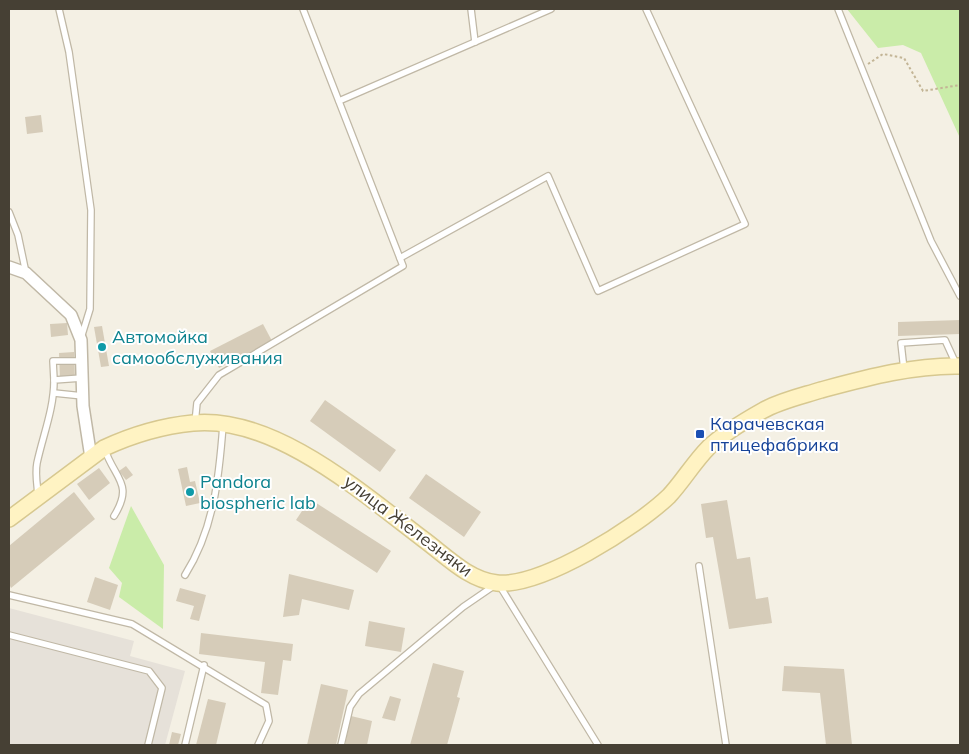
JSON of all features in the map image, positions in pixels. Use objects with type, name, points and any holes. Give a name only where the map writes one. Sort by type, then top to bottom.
[{"type":"street","points":[[9,266],[26,273],[71,315],[81,340],[86,432],[91,458]]},
{"type":"street","name":"улица Железняки","points":[[9,519],[104,448],[156,429],[195,422],[223,425],[240,428],[290,446],[336,472],[470,575],[498,583],[520,581],[569,562],[604,542],[668,496],[710,447],[762,411],[814,392],[904,370],[958,366]]},
{"type":"lane","points":[[59,9],[69,52],[91,210],[90,309],[81,340]]},
{"type":"lane","points":[[195,422],[197,403],[219,375],[403,266],[303,9]]},
{"type":"lane","points":[[472,9],[475,42]]},
{"type":"lane","points":[[339,101],[551,9]]},
{"type":"lane","points":[[400,258],[548,176],[598,291],[745,224],[646,9]]},
{"type":"lane","points":[[838,9],[860,69],[931,240],[960,296]]},
{"type":"lane","points":[[9,212],[18,235],[26,273]]},
{"type":"lane","points":[[904,370],[901,342],[945,340],[958,366]]},
{"type":"lane","points":[[38,496],[37,465],[54,393],[53,361],[83,361]]},
{"type":"lane","points":[[54,380],[82,378]]},
{"type":"lane","points":[[54,393],[83,396]]},
{"type":"lane","points":[[185,575],[195,560],[209,525],[220,461],[223,425]]},
{"type":"lane","points":[[104,448],[108,461],[123,484],[123,502],[114,516]]},
{"type":"lane","points":[[699,566],[726,745]]},
{"type":"lane","points":[[341,745],[350,707],[359,694],[463,607],[498,583],[598,745]]},
{"type":"lane","points":[[9,594],[132,624],[204,666],[266,704],[269,721],[258,745]]},
{"type":"lane","points":[[9,636],[148,671],[162,688],[148,745]]},
{"type":"lane","points":[[186,745],[204,666]]},
{"type":"path","points":[[860,69],[883,54],[904,58],[923,91],[960,85]]},
{"type":"shaded area","points":[[9,608],[134,641],[130,656],[185,671],[165,745],[9,745]]},
{"type":"green space","points":[[847,9],[960,9],[960,138],[921,53],[903,45],[878,48]]},
{"type":"green space","points":[[131,506],[164,565],[163,629],[119,597],[122,583],[109,568]]},
{"type":"building","points":[[41,115],[43,132],[27,134],[25,117]]},
{"type":"building","points":[[960,320],[960,334],[898,336],[898,322]]},
{"type":"building","points":[[67,323],[68,335],[51,337],[50,324]]},
{"type":"building","points":[[263,324],[272,341],[219,368],[210,351]]},
{"type":"building","name":"Автомойка самообслуживания","points":[[102,326],[109,366],[101,367],[94,327]]},
{"type":"building","points":[[74,352],[75,380],[60,380],[59,353]]},
{"type":"building","points":[[325,400],[396,450],[380,472],[310,421]]},
{"type":"building","points":[[126,466],[133,475],[126,480],[119,471]]},
{"type":"building","name":"Pandora biospheric lab","points":[[187,467],[190,482],[195,481],[200,503],[186,506],[178,469]]},
{"type":"building","points":[[99,468],[110,483],[89,500],[77,484]]},
{"type":"building","points":[[426,474],[481,512],[464,537],[409,498]]},
{"type":"building","points":[[74,492],[95,519],[11,588],[9,584],[9,546]]},
{"type":"building","points":[[310,499],[391,551],[377,573],[296,520]]},
{"type":"building","points":[[727,500],[737,559],[750,557],[756,599],[768,597],[772,623],[729,629],[713,537],[706,538],[701,504]]},
{"type":"building","points":[[289,574],[354,590],[349,610],[302,599],[299,615],[283,617]]},
{"type":"building","points":[[95,577],[118,585],[110,610],[87,602]]},
{"type":"building","points":[[180,588],[206,595],[199,621],[190,619],[194,606],[176,601]]},
{"type":"building","points":[[369,621],[405,628],[401,652],[365,646]]},
{"type":"building","points":[[201,633],[293,644],[291,661],[283,660],[278,695],[261,693],[265,662],[199,654]]},
{"type":"building","points":[[433,663],[464,671],[457,697],[460,698],[447,745],[410,745]]},
{"type":"building","points":[[784,666],[844,669],[852,745],[826,745],[820,693],[782,691]]},
{"type":"building","points":[[321,684],[348,690],[336,745],[307,745]]},
{"type":"building","points":[[390,696],[401,699],[395,721],[382,718]]},
{"type":"building","points":[[208,699],[226,703],[216,745],[196,745]]},
{"type":"building","points":[[351,716],[372,721],[367,745],[345,745]]},
{"type":"building","points":[[172,732],[181,734],[178,745],[169,745]]},
{"type":"place","name":"Автомойка самообслуживания","points":[[102,347]]},
{"type":"place","name":"Карачевская птицефабрика","points":[[700,434]]},
{"type":"place","name":"Pandora biospheric lab","points":[[190,492]]}]
